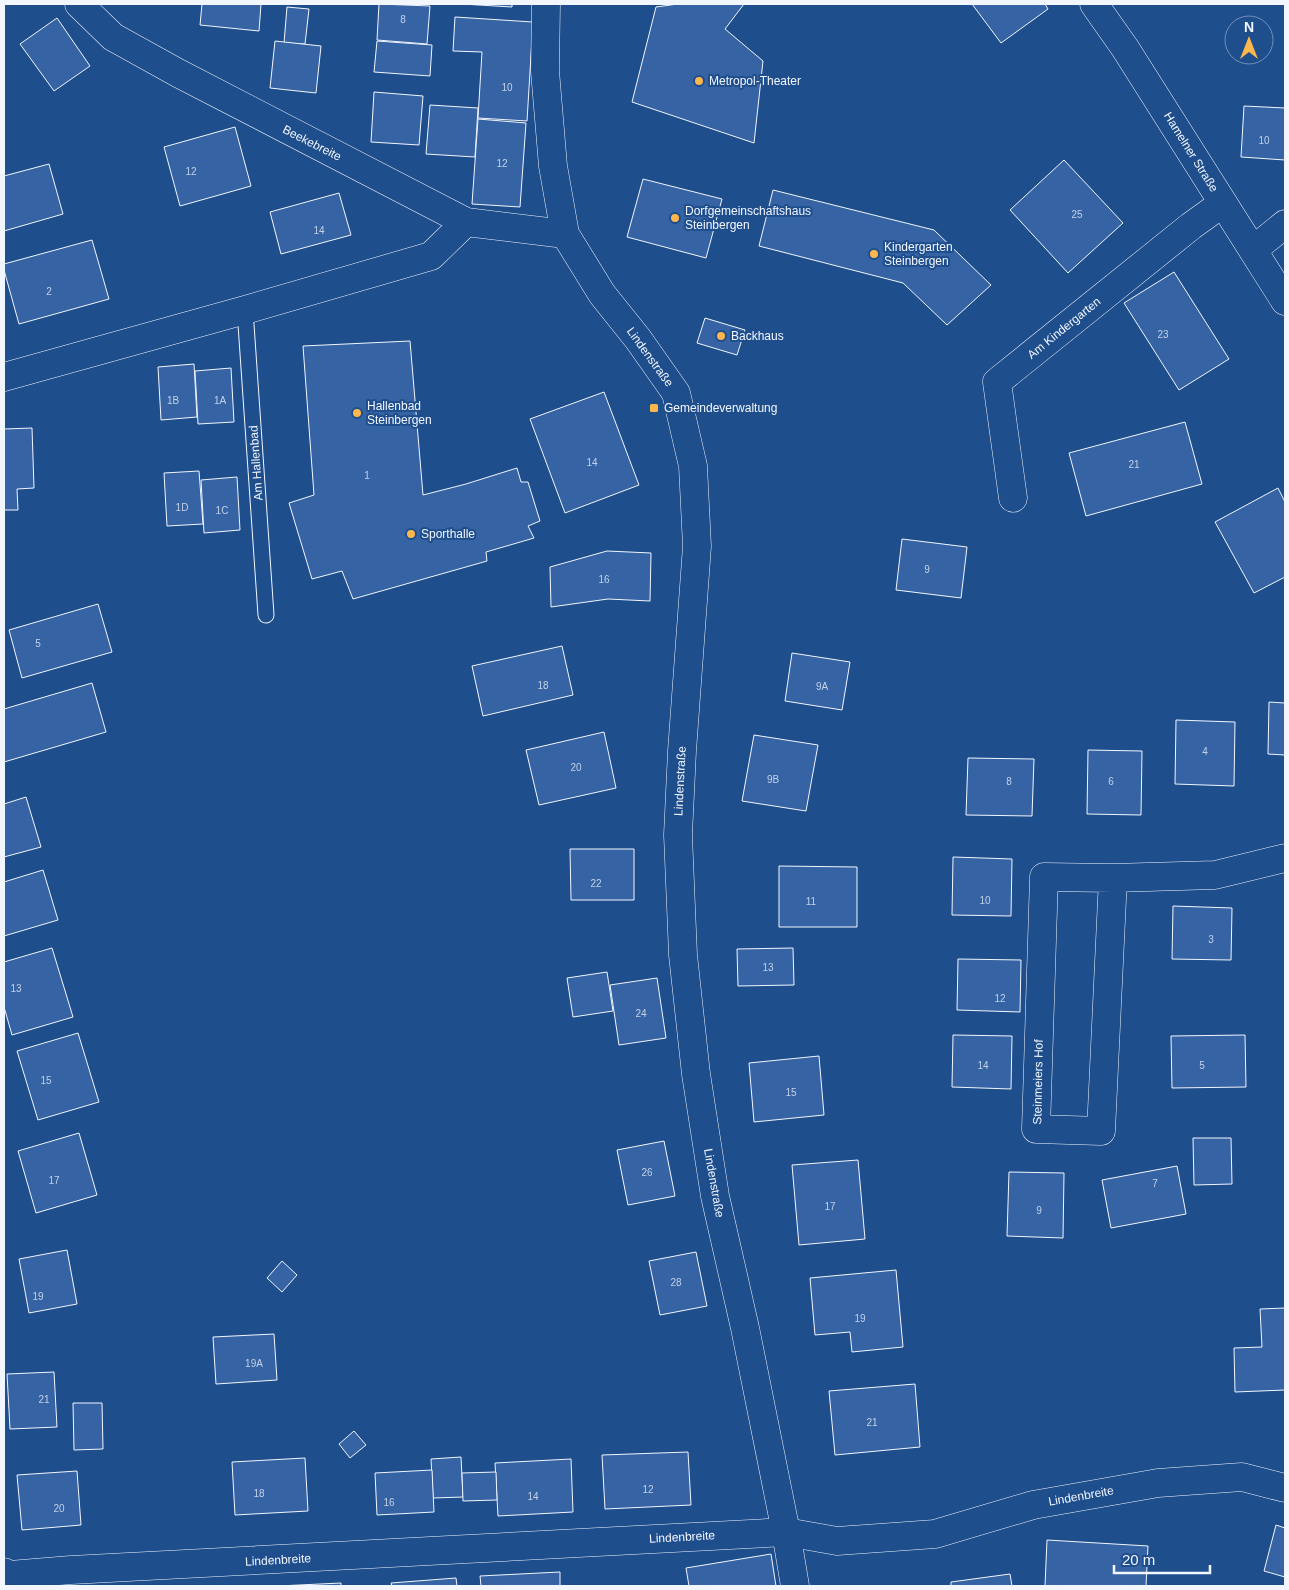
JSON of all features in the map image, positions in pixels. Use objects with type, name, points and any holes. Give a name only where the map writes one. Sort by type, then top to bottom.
[{"type":"street","name":"Beekebreite","points":[[79,4],[113,37],[187,78],[466,222],[565,234]]},
{"type":"street","name":"Lindenstraße","points":[[546,4],[545,71],[553,166],[565,234],[602,294],[638,339],[676,393],[693,466],[697,546],[682,751],[678,836],[683,955],[696,1074],[715,1196],[745,1328],[795,1586]]},
{"type":"street","name":"Hamelner Straße","points":[[1094,4],[1125,48],[1285,301]]},
{"type":"street","name":"Am Kindergarten","points":[[1013,498],[997,382],[1223,202]]},
{"type":"street","points":[[4,377],[431,256],[466,222]]},
{"type":"street","points":[[1253,250],[1285,224]]},
{"type":"street","name":"Steinmeiers Hof","points":[[1113,878],[1101,1131],[1036,1129],[1044,877],[1113,878],[1215,875],[1285,858]]},
{"type":"street","name":"Lindenbreite","points":[[4,1572],[10,1575],[72,1578],[786,1532],[837,1541],[935,1534],[1033,1505],[1158,1483],[1242,1477],[1285,1488]]},
{"type":"lane","name":"Am Hallenbad","points":[[245,310],[266,615]]},
{"type":"building","points":[[202,4],[261,4],[259,31],[200,25]]},
{"type":"building","points":[[379,4],[430,6],[427,44],[377,40]]},
{"type":"building","points":[[462,4],[512,4],[512,7]]},
{"type":"building","name":"Metropol-Theater","points":[[678,4],[744,4],[725,29],[763,61],[754,143],[632,102],[656,7]]},
{"type":"building","points":[[972,4],[1045,4],[1048,9],[1001,43]]},
{"type":"building","points":[[287,7],[309,9],[305,44],[284,43]]},
{"type":"building","points":[[455,17],[533,22],[527,121],[478,118],[482,52],[453,51]]},
{"type":"building","points":[[57,18],[90,66],[54,91],[20,44]]},
{"type":"building","points":[[275,41],[321,46],[316,93],[270,88]]},
{"type":"building","points":[[377,41],[432,45],[430,76],[374,72]]},
{"type":"building","points":[[374,92],[423,96],[419,145],[371,142]]},
{"type":"building","points":[[430,105],[478,108],[475,157],[426,154]]},
{"type":"building","points":[[1244,106],[1285,108],[1285,160],[1241,157]]},
{"type":"building","points":[[478,119],[526,123],[520,207],[472,204]]},
{"type":"building","points":[[235,127],[251,186],[180,206],[164,147]]},
{"type":"building","points":[[1064,160],[1123,223],[1068,273],[1010,210]]},
{"type":"building","points":[[49,164],[63,214],[4,231],[4,176]]},
{"type":"building","name":"Dorfgemeinschaftshaus Steinbergen","points":[[643,179],[722,199],[706,258],[627,237]]},
{"type":"building","name":"Kindergarten Steinbergen","points":[[773,190],[934,230],[991,285],[947,325],[903,283],[759,246]]},
{"type":"building","points":[[339,193],[351,235],[281,254],[270,212]]},
{"type":"building","points":[[92,240],[109,299],[19,324],[4,264]]},
{"type":"building","points":[[1174,272],[1229,359],[1179,390],[1124,303]]},
{"type":"building","name":"Backhaus","points":[[705,318],[745,330],[737,355],[697,343]]},
{"type":"building","points":[[410,341],[423,495],[517,468],[521,482],[528,482],[540,521],[528,526],[534,538],[486,552],[487,561],[353,599],[342,571],[312,579],[289,503],[314,495],[303,346]]},
{"type":"building","points":[[194,364],[197,417],[161,420],[158,367]]},
{"type":"building","points":[[231,368],[234,422],[198,424],[195,371]]},
{"type":"building","points":[[604,392],[639,485],[565,513],[530,419]]},
{"type":"building","points":[[1185,422],[1202,484],[1086,516],[1069,453]]},
{"type":"building","points":[[32,428],[34,488],[17,489],[18,510],[4,510],[4,429]]},
{"type":"building","points":[[199,471],[203,524],[167,526],[164,473]]},
{"type":"building","points":[[237,477],[240,530],[204,533],[201,480]]},
{"type":"building","points":[[1278,488],[1285,502],[1285,577],[1254,593],[1215,522]]},
{"type":"building","points":[[902,539],[967,547],[961,598],[896,590]]},
{"type":"building","points":[[607,551],[651,553],[650,601],[608,599],[551,607],[550,567]]},
{"type":"building","points":[[98,604],[112,652],[22,678],[9,630]]},
{"type":"building","points":[[562,646],[573,695],[483,716],[472,666]]},
{"type":"building","points":[[792,653],[850,662],[842,710],[785,701]]},
{"type":"building","points":[[92,683],[106,732],[4,762],[4,709]]},
{"type":"building","points":[[1269,702],[1285,703],[1285,755],[1268,754]]},
{"type":"building","points":[[1176,720],[1235,722],[1234,786],[1175,784]]},
{"type":"building","points":[[604,732],[616,788],[539,805],[526,750]]},
{"type":"building","points":[[754,735],[818,745],[806,811],[742,801]]},
{"type":"building","points":[[1088,750],[1142,751],[1141,815],[1087,814]]},
{"type":"building","points":[[968,758],[1034,759],[1032,816],[966,815]]},
{"type":"building","points":[[26,797],[41,847],[4,857],[4,804]]},
{"type":"building","points":[[570,849],[634,849],[634,900],[571,900]]},
{"type":"building","points":[[953,857],[1012,859],[1011,916],[952,915]]},
{"type":"building","points":[[779,866],[857,867],[857,927],[779,927]]},
{"type":"building","points":[[43,870],[58,920],[4,936],[4,882]]},
{"type":"building","points":[[1173,906],[1232,908],[1231,960],[1172,959]]},
{"type":"building","points":[[52,948],[73,1017],[12,1035],[4,1007],[4,962]]},
{"type":"building","points":[[793,948],[794,985],[738,986],[737,949]]},
{"type":"building","points":[[958,959],[1021,960],[1020,1012],[957,1010]]},
{"type":"building","points":[[607,972],[613,1011],[573,1017],[567,978]]},
{"type":"building","points":[[657,978],[666,1038],[619,1045],[610,985]]},
{"type":"building","points":[[78,1033],[99,1102],[38,1120],[17,1051]]},
{"type":"building","points":[[953,1035],[1012,1036],[1011,1089],[952,1087]]},
{"type":"building","points":[[1245,1035],[1246,1087],[1172,1088],[1171,1036]]},
{"type":"building","points":[[819,1056],[824,1115],[754,1122],[749,1063]]},
{"type":"building","points":[[79,1133],[97,1195],[36,1213],[18,1151]]},
{"type":"building","points":[[1193,1138],[1231,1138],[1232,1184],[1194,1185]]},
{"type":"building","points":[[664,1141],[675,1196],[628,1205],[617,1150]]},
{"type":"building","points":[[858,1160],[865,1239],[799,1245],[792,1165]]},
{"type":"building","points":[[1177,1166],[1186,1214],[1111,1228],[1102,1180]]},
{"type":"building","points":[[1009,1172],[1064,1173],[1063,1238],[1007,1236]]},
{"type":"building","points":[[67,1250],[77,1304],[29,1313],[19,1259]]},
{"type":"building","points":[[696,1252],[707,1306],[660,1315],[649,1261]]},
{"type":"building","points":[[282,1261],[297,1275],[282,1292],[267,1278]]},
{"type":"building","points":[[896,1270],[903,1347],[852,1352],[850,1332],[815,1335],[810,1278]]},
{"type":"building","points":[[1285,1308],[1285,1390],[1235,1392],[1234,1348],[1262,1347],[1260,1309]]},
{"type":"building","points":[[274,1334],[277,1380],[216,1384],[213,1337]]},
{"type":"building","points":[[54,1372],[57,1427],[10,1429],[7,1374]]},
{"type":"building","points":[[915,1384],[920,1447],[835,1455],[829,1391]]},
{"type":"building","points":[[73,1403],[102,1403],[103,1449],[74,1450]]},
{"type":"building","points":[[354,1431],[366,1445],[350,1458],[339,1444]]},
{"type":"building","points":[[688,1452],[691,1505],[605,1509],[602,1455]]},
{"type":"building","points":[[461,1457],[463,1497],[433,1498],[431,1459]]},
{"type":"building","points":[[305,1458],[308,1511],[235,1515],[232,1462]]},
{"type":"building","points":[[571,1459],[573,1512],[498,1516],[495,1463]]},
{"type":"building","points":[[432,1470],[434,1512],[377,1515],[375,1473]]},
{"type":"building","points":[[77,1471],[81,1525],[22,1530],[17,1475]]},
{"type":"building","points":[[496,1472],[497,1500],[463,1501],[462,1473]]},
{"type":"building","points":[[1276,1525],[1285,1528],[1285,1577],[1264,1571]]},
{"type":"building","points":[[1047,1540],[1148,1546],[1146,1586],[1045,1586]]},
{"type":"building","points":[[771,1554],[776,1586],[689,1586],[686,1568]]},
{"type":"building","points":[[560,1572],[560,1586],[481,1586],[480,1576]]},
{"type":"building","points":[[1010,1574],[1012,1586],[951,1586],[951,1582]]},
{"type":"building","points":[[456,1578],[457,1586],[392,1586],[391,1583]]},
{"type":"building","points":[[341,1583],[341,1586],[278,1586]]},
{"type":"place","name":"Metropol-Theater","points":[[699,81]]},
{"type":"place","name":"Dorfgemeinschaftshaus Steinbergen","points":[[675,218]]},
{"type":"place","name":"Kindergarten Steinbergen","points":[[874,254]]},
{"type":"place","name":"Backhaus","points":[[721,336]]},
{"type":"place","name":"Gemeindeverwaltung","points":[[654,408]]},
{"type":"place","name":"Hallenbad Steinbergen","points":[[357,413]]},
{"type":"place","name":"Sporthalle","points":[[411,534]]}]
